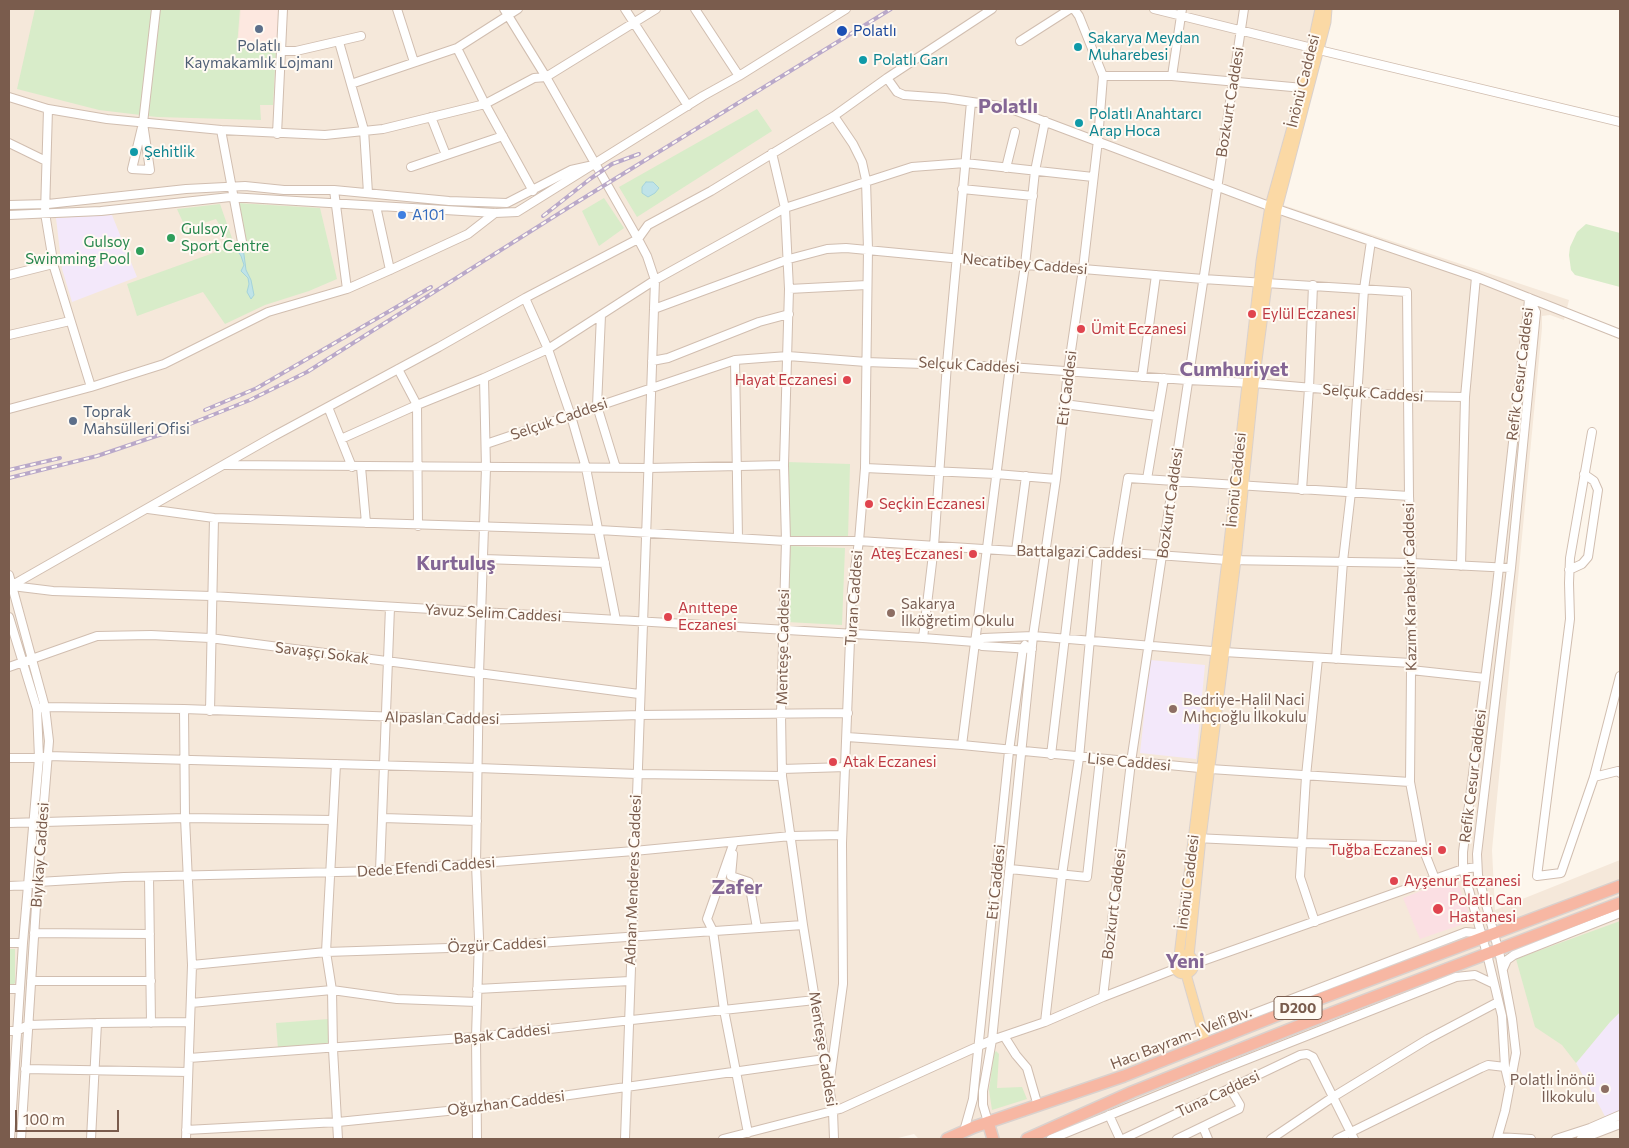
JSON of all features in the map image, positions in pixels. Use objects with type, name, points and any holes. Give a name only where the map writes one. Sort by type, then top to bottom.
[{"type":"highway","name":"Hacı Bayram-ı Velî Blv.","points":[[966,1132],[988,1122],[1102,1085],[1204,1038],[1620,886]]},
{"type":"highway","name":"Hacı Bayram-ı Velî Blv.","points":[[1027,1139],[1049,1136],[1132,1092],[1285,1037],[1487,954],[1620,903]]},
{"type":"highway","points":[[988,1122],[993,1139]]},
{"type":"highway","name":"D200","points":[[947,1139],[966,1132]]},
{"type":"main road","name":"İnönü Caddesi","points":[[1273,208],[1315,49],[1320,9]]},
{"type":"main road","name":"İnönü Caddesi","points":[[1179,956],[1197,838],[1262,282],[1273,208],[1303,88],[1315,49],[1326,22],[1327,9]]},
{"type":"main road","name":"İnönü Caddesi","points":[[1191,960],[1197,838]]},
{"type":"main road","points":[[1179,956],[1191,960],[1192,970],[1186,974],[1180,973],[1175,969],[1175,960],[1179,956]]},
{"type":"main road","points":[[1186,974],[1204,1038]]},
{"type":"street","points":[[143,123],[150,170],[132,169],[143,123],[156,9]]},
{"type":"street","points":[[277,134],[283,9]]},
{"type":"street","points":[[397,9],[414,62]]},
{"type":"street","points":[[350,84],[458,48],[505,12],[518,9]]},
{"type":"street","points":[[625,9],[688,106]]},
{"type":"street","points":[[9,97],[48,109],[107,119],[221,130],[325,135],[383,129],[485,104],[534,78],[546,77],[656,9]]},
{"type":"street","points":[[695,9],[739,76]]},
{"type":"street","points":[[10,586],[223,465],[526,298],[638,239],[648,225],[711,191],[772,152],[834,116],[887,78],[992,9]]},
{"type":"street","points":[[1020,41],[1072,9],[1079,16],[1103,76],[1172,76],[1303,88]]},
{"type":"street","points":[[1154,9],[1181,12],[1315,49],[1620,122]]},
{"type":"street","name":"Bozkurt Caddesi","points":[[1103,997],[1131,762],[1244,9]]},
{"type":"street","points":[[9,215],[101,211],[233,197],[495,213],[517,212],[739,76],[841,10]]},
{"type":"street","points":[[505,12],[546,77],[638,239],[656,280]]},
{"type":"street","points":[[1172,76],[1181,12]]},
{"type":"street","points":[[281,51],[296,51],[361,36]]},
{"type":"street","points":[[340,42],[364,130],[368,193]]},
{"type":"street","points":[[458,48],[485,104],[532,190]]},
{"type":"street","name":"Eti Caddesi","points":[[988,1122],[982,1096],[992,1040],[1033,636],[1056,479],[1068,371],[1083,268],[1098,140],[1103,76]]},
{"type":"street","points":[[887,78],[897,92],[904,95],[1006,107],[1098,140],[1273,208],[1476,277],[1620,334]]},
{"type":"street","points":[[923,638],[934,546],[947,364],[971,102]]},
{"type":"street","points":[[48,109],[45,213],[54,264],[91,387]]},
{"type":"street","name":"Turan Caddesi","points":[[829,1087],[843,984],[842,835],[852,589],[859,541],[865,468],[868,249],[866,180],[862,162],[853,144],[834,116]]},
{"type":"street","points":[[431,117],[446,155]]},
{"type":"street","points":[[962,745],[1010,367],[1025,265],[1035,170],[1045,121]]},
{"type":"street","points":[[221,130],[243,247]]},
{"type":"street","points":[[1006,168],[1014,132]]},
{"type":"street","points":[[411,167],[503,136]]},
{"type":"street","points":[[9,143],[46,161]]},
{"type":"street","name":"Menteşe Caddesi","points":[[772,152],[785,208],[790,289],[784,464],[786,541],[781,714],[782,772],[803,925],[833,1111],[834,1139]]},
{"type":"street","points":[[9,205],[44,204],[186,189],[245,186],[284,190],[334,190],[449,201],[507,203],[571,170],[595,164]]},
{"type":"street","points":[[341,439],[548,349],[656,280],[785,208],[866,180],[912,167],[965,164],[1035,170],[1093,178]]},
{"type":"street","points":[[962,189],[1033,196]]},
{"type":"street","points":[[334,190],[347,289]]},
{"type":"street","points":[[376,206],[390,270]]},
{"type":"street","points":[[9,409],[91,387],[164,364],[268,312],[347,289],[390,270],[468,234],[495,213]]},
{"type":"street","points":[[1336,659],[1343,561],[1351,492],[1364,289],[1371,241]]},
{"type":"street","name":"Necatibey Caddesi","points":[[654,309],[789,259],[827,249],[868,249],[1025,265],[1407,292]]},
{"type":"street","points":[[9,275],[54,264]]},
{"type":"street","points":[[1142,377],[1156,275]]},
{"type":"street","points":[[1461,566],[1465,397],[1476,277]]},
{"type":"street","name":"Adnan Menderes Caddesi","points":[[625,1139],[656,280]]},
{"type":"street","points":[[790,289],[867,285]]},
{"type":"street","points":[[1302,490],[1309,388],[1313,285]]},
{"type":"street","name":"Kazım Karabekir Caddesi","points":[[1407,292],[1407,396],[1412,563],[1410,782],[1422,846],[1435,879]]},
{"type":"street","points":[[526,298],[548,349],[571,416],[586,468],[616,620]]},
{"type":"street","name":"Refik Cesur Caddesi","points":[[1509,1086],[1505,1066],[1503,1027],[1487,954],[1463,869],[1463,852],[1499,567],[1529,298]]},
{"type":"street","name":"Refik Cesur Caddesi","points":[[1509,1086],[1516,1053],[1512,1019],[1499,950],[1477,867],[1477,854],[1511,568],[1536,312],[1529,298]]},
{"type":"street","points":[[652,361],[668,358],[759,322],[789,314]]},
{"type":"street","points":[[601,315],[597,406],[616,468]]},
{"type":"street","points":[[9,334],[70,320]]},
{"type":"street","name":"Selçuk Caddesi","points":[[486,444],[734,360],[788,356],[866,362],[1010,367],[1250,383],[1407,396],[1465,397]]},
{"type":"street","points":[[734,360],[738,538]]},
{"type":"street","points":[[398,369],[417,405],[418,526]]},
{"type":"street","points":[[477,1139],[476,1037],[479,947],[476,864],[480,720],[479,674],[486,468],[484,378]]},
{"type":"street","points":[[1147,479],[1164,378]]},
{"type":"street","points":[[1064,404],[1157,416]]},
{"type":"street","points":[[328,407],[352,467]]},
{"type":"street","points":[[1592,432],[1570,570],[1570,619],[1537,876],[1561,873],[1594,777],[1620,676]]},
{"type":"street","points":[[223,465],[649,468],[784,464]]},
{"type":"street","points":[[361,467],[366,523]]},
{"type":"street","points":[[865,468],[996,474],[1056,479]]},
{"type":"street","points":[[1570,570],[1582,564],[1588,557],[1598,490],[1594,481],[1584,474]]},
{"type":"street","points":[[1016,551],[1026,476]]},
{"type":"street","points":[[1116,552],[1128,478],[1409,496]]},
{"type":"street","name":"Battalgazi Caddesi","points":[[148,509],[214,518],[418,526],[599,530],[786,541],[859,541],[1045,553],[1116,552],[1231,560],[1343,561],[1511,568]]},
{"type":"street","points":[[210,710],[214,518]]},
{"type":"street","points":[[1051,755],[1075,552]]},
{"type":"street","points":[[1045,1022],[1078,758],[1098,552]]},
{"type":"street","points":[[483,559],[605,563]]},
{"type":"street","name":"Bıyıkay Caddesi","points":[[9,575],[10,586],[31,659],[49,741],[21,1139]]},
{"type":"street","name":"Yavuz Selim Caddesi","points":[[10,586],[53,591],[212,596],[851,633],[974,642],[982,646],[1032,649]]},
{"type":"street","points":[[380,872],[390,607]]},
{"type":"street","name":"Bıyıkay Caddesi","points":[[9,617],[22,662],[41,708],[39,758],[20,989],[13,1031],[10,1139]]},
{"type":"street","name":"Savaşçı Sokak","points":[[9,667],[97,636],[151,635],[210,638],[640,694]]},
{"type":"street","points":[[1023,648],[1033,636]]},
{"type":"street","name":"Yavuz Selim Caddesi","points":[[974,642],[984,638],[1033,636],[1065,638],[1336,659],[1411,667],[1485,678]]},
{"type":"street","name":"Eti Caddesi","points":[[966,1132],[973,1099],[1010,751],[1023,648]]},
{"type":"street","points":[[1316,922],[1300,877],[1306,776],[1318,658]]},
{"type":"street","name":"Alpaslan Caddesi","points":[[41,708],[184,709],[480,720],[639,715],[848,713]]},
{"type":"street","points":[[184,709],[185,818],[192,965],[186,1139]]},
{"type":"street","name":"Lise Caddesi","points":[[847,737],[962,745],[1078,758],[1306,776],[1410,782]]},
{"type":"street","points":[[9,758],[39,758],[48,756],[184,759],[637,774],[782,772],[846,767]]},
{"type":"street","points":[[1010,869],[1086,877],[1100,759]]},
{"type":"street","points":[[336,764],[326,952],[332,990],[338,1139]]},
{"type":"street","points":[[1594,777],[1618,771],[1620,773]]},
{"type":"street","points":[[9,823],[185,818],[333,820]]},
{"type":"street","points":[[383,818],[477,820]]},
{"type":"street","name":"Dede Efendi Caddesi","points":[[9,886],[29,885],[38,882],[149,876],[380,872],[791,836],[842,835]]},
{"type":"street","points":[[1197,838],[1302,844],[1422,846]]},
{"type":"street","points":[[734,842],[731,876],[749,882],[757,928]]},
{"type":"street","points":[[734,842],[707,919],[713,931],[724,1010],[748,1133]]},
{"type":"street","points":[[1191,960],[1316,922],[1463,869],[1477,867]]},
{"type":"street","points":[[149,876],[151,1023]]},
{"type":"street","points":[[1503,969],[1507,960],[1514,955],[1620,913]]},
{"type":"street","name":"Özgür Caddesi","points":[[192,965],[326,952],[479,947],[803,925]]},
{"type":"street","points":[[34,933],[150,934]]},
{"type":"street","points":[[9,943],[23,942]]},
{"type":"street","points":[[723,1139],[833,1111],[992,1040],[1045,1022],[1175,969]]},
{"type":"street","points":[[1049,1136],[1108,1115],[1285,1037],[1456,977],[1475,975],[1494,984]]},
{"type":"street","points":[[31,981],[151,981]]},
{"type":"street","points":[[477,989],[630,981]]},
{"type":"street","points":[[9,989],[20,989]]},
{"type":"street","points":[[190,1003],[332,990],[397,999],[477,1002]]},
{"type":"street","name":"Başak Caddesi","points":[[189,1058],[333,1049],[476,1037],[815,1000]]},
{"type":"street","points":[[1270,1139],[1433,1036],[1498,1002]]},
{"type":"street","points":[[13,1031],[28,1026],[190,1022]]},
{"type":"street","points":[[91,1139],[97,1023]]},
{"type":"street","points":[[1004,1036],[1027,1068],[1038,1106]]},
{"type":"street","name":"Tuna Caddesi","points":[[1121,1139],[1300,1055],[1307,1054],[1313,1057],[1333,1098]]},
{"type":"street","name":"Oğuzhan Caddesi","points":[[186,1130],[338,1122],[477,1108],[825,1059]]},
{"type":"street","points":[[1337,1139],[1352,1136],[1481,1068],[1488,1065],[1505,1066]]},
{"type":"street","points":[[25,1069],[188,1072]]},
{"type":"street","points":[[1509,1086],[1506,1112],[1497,1138],[1531,1139]]},
{"type":"street","points":[[1177,1139],[1239,1109],[1240,1105],[1230,1088]]},
{"type":"street","points":[[1333,1098],[1352,1136]]},
{"type":"street","points":[[1108,1115],[1121,1139]]},
{"type":"street","points":[[1556,1139],[1590,1128],[1620,1115]]},
{"type":"street","points":[[1581,1139],[1620,1124]]},
{"type":"street","points":[[1203,1127],[1208,1139]]},
{"type":"shaded area","points":[[9,9],[37,9],[236,47],[239,9],[1328,9],[1280,204],[1569,300],[1564,320],[1550,315],[1542,316],[1492,850],[1495,910],[1620,860],[1620,1139],[919,1139],[914,1134],[894,1139],[9,1139]]},
{"type":"shaded area","name":"Polatlı Kaymakamlık Lojmanı","points":[[241,9],[280,9],[277,49],[238,46]]},
{"type":"shaded area","points":[[112,215],[137,277],[72,302],[62,269],[56,218]]},
{"type":"shaded area","name":"Bedriye-Halil Naci Mıhçıoğlu İlkokulu","points":[[1150,660],[1205,665],[1196,759],[1140,753]]},
{"type":"shaded area","name":"Polatlı Can Hastanesi","points":[[1453,878],[1457,881],[1472,921],[1420,939],[1403,898]]},
{"type":"shaded area","name":"Polatlı İnönü İlkokulu","points":[[1620,1012],[1620,1115],[1607,1120],[1576,1063]]},
{"type":"green space","points":[[35,9],[240,9],[237,46],[276,50],[273,105],[260,105],[261,120],[157,117],[99,110],[17,89]]},
{"type":"green space","points":[[757,109],[772,131],[637,217],[619,187]]},
{"type":"green space","points":[[604,198],[624,228],[599,246],[582,211]]},
{"type":"green space","points":[[237,203],[320,208],[337,279],[309,291],[265,305],[225,324],[203,292],[137,316],[127,284],[241,243],[246,239]]},
{"type":"green space","points":[[220,204],[233,241],[229,241],[216,219],[186,229],[177,209]]},
{"type":"green space","points":[[1586,224],[1620,233],[1620,287],[1575,275],[1571,270],[1570,247],[1577,232]]},
{"type":"green space","points":[[787,462],[850,464],[848,538],[787,537]]},
{"type":"green space","points":[[789,546],[845,548],[842,625],[787,622]]},
{"type":"green space","points":[[1620,921],[1620,1012],[1576,1063],[1562,1045],[1535,1027],[1516,959]]},
{"type":"green space","points":[[9,949],[15,949],[15,983],[9,987]]},
{"type":"green space","points":[[329,1019],[330,1046],[278,1049],[276,1023]]},
{"type":"green space","points":[[996,1051],[999,1054],[997,1088],[1022,1087],[1027,1099],[992,1110],[989,1090],[994,1053]]},
{"type":"water","points":[[646,182],[653,182],[659,188],[648,197],[642,193],[642,187]]},
{"type":"water","points":[[243,247],[246,270],[251,280],[254,295],[251,299],[247,292],[248,278],[241,271],[244,265],[237,250]]},
{"type":"railway","points":[[9,478],[97,456],[180,428],[250,400],[307,372],[574,204],[891,9]]},
{"type":"railway","points":[[543,216],[612,164],[639,154]]},
{"type":"railway","points":[[205,410],[257,388],[431,287]]},
{"type":"railway","points":[[9,470],[60,458]]},
{"type":"place","name":"Polatlı Kaymakamlık Lojmanı","points":[[259,29]]},
{"type":"place","name":"Polatlı","points":[[842,31]]},
{"type":"place","name":"Sakarya Meydan Muharebesi","points":[[1078,47]]},
{"type":"place","name":"Polatlı Garı","points":[[863,60]]},
{"type":"place","name":"Polatlı Anahtarcı Arap Hoca","points":[[1079,123]]},
{"type":"place","name":"Şehitlik","points":[[134,152]]},
{"type":"place","name":"A101","points":[[402,215]]},
{"type":"place","name":"Gulsoy Sport Centre","points":[[171,238]]},
{"type":"place","name":"Gulsoy Swimming Pool","points":[[140,251]]},
{"type":"place","name":"Eylül Eczanesi","points":[[1252,314]]},
{"type":"place","name":"Ümit Eczanesi","points":[[1081,329]]},
{"type":"place","name":"Hayat Eczanesi","points":[[847,380]]},
{"type":"place","name":"Toprak Mahsülleri Ofisi","points":[[73,421]]},
{"type":"place","name":"Seçkin Eczanesi","points":[[869,504]]},
{"type":"place","name":"Ateş Eczanesi","points":[[973,554]]},
{"type":"place","name":"Sakarya İlköğretim Okulu","points":[[891,613]]},
{"type":"place","name":"Anıttepe Eczanesi","points":[[668,617]]},
{"type":"place","name":"Bedriye-Halil Naci Mıhçıoğlu İlkokulu","points":[[1173,709]]},
{"type":"place","name":"Atak Eczanesi","points":[[833,762]]},
{"type":"place","name":"Tuğba Eczanesi","points":[[1442,850]]},
{"type":"place","name":"Ayşenur Eczanesi","points":[[1394,881]]},
{"type":"place","name":"Polatlı Can Hastanesi","points":[[1438,909]]},
{"type":"place","name":"Polatlı İnönü İlkokulu","points":[[1605,1089]]},
{"type":"district","name":"Polatlı","points":[[1008,106]]},
{"type":"district","name":"Cumhuriyet","points":[[1234,369]]},
{"type":"district","name":"Kurtuluş","points":[[456,563]]},
{"type":"district","name":"Zafer","points":[[737,887]]},
{"type":"district","name":"Yeni","points":[[1185,961]]}]
